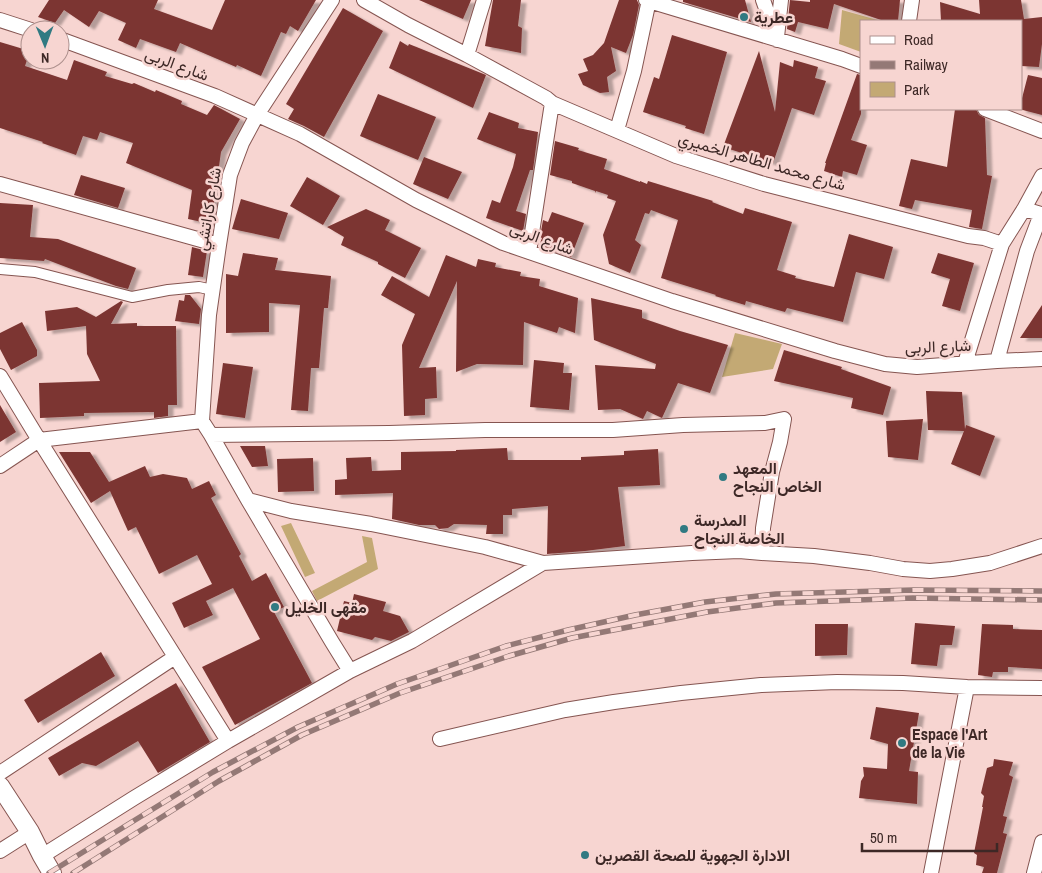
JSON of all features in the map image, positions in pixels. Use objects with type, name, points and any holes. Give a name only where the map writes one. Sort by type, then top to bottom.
[{"type":"street","name":"شارع كاراتشي","points":[[202,421],[209,315],[230,175],[242,143],[258,114],[332,0]]},
{"type":"street","name":"شارع محمد الطاهر الخميري","points":[[364,0],[408,25],[467,54],[552,103],[676,156],[764,184],[1002,244]]},
{"type":"street","points":[[467,54],[484,0]]},
{"type":"street","points":[[617,130],[634,71],[648,0],[860,66]]},
{"type":"street","points":[[763,0],[777,40]]},
{"type":"street","points":[[777,40],[781,0]]},
{"type":"street","points":[[909,20],[912,0]]},
{"type":"street","points":[[0,20],[20,26]]},
{"type":"street","name":"شارع الربى","points":[[70,43],[215,96],[258,114],[300,134],[450,218],[503,243],[672,301],[834,351],[885,364],[917,367],[1042,359]]},
{"type":"street","points":[[529,252],[552,103]]},
{"type":"street","points":[[987,110],[1042,131]]},
{"type":"street","points":[[965,363],[1002,244],[1042,176]]},
{"type":"street","points":[[0,184],[219,245]]},
{"type":"street","points":[[997,361],[1027,251],[1042,213],[1024,209]]},
{"type":"street","points":[[0,269],[35,272],[132,297],[176,289],[199,288],[212,290]]},
{"type":"street","points":[[0,376],[38,440],[228,741]]},
{"type":"street","points":[[211,435],[485,430],[614,430],[683,425],[765,423],[784,419],[770,481],[763,528],[762,553]]},
{"type":"street","points":[[0,466],[38,440],[202,421],[344,664],[350,671]]},
{"type":"street","points":[[248,500],[484,547],[543,563],[738,551],[814,556],[930,571],[990,563],[1042,546]]},
{"type":"street","points":[[42,856],[228,741],[350,671],[412,641],[543,563]]},
{"type":"street","points":[[0,773],[175,657]]},
{"type":"street","points":[[440,739],[565,710],[681,693],[761,685],[837,682],[1042,688]]},
{"type":"street","points":[[931,873],[966,687]]},
{"type":"street","points":[[0,786],[30,832],[52,873]]},
{"type":"street","points":[[0,851],[30,832]]},
{"type":"street","points":[[1034,873],[1042,842]]},
{"type":"green space","points":[[842,10],[877,20],[860,20],[860,52],[839,44]]},
{"type":"green space","points":[[735,333],[782,344],[773,369],[722,377]]},
{"type":"green space","points":[[291,523],[315,573],[305,577],[281,526]]},
{"type":"green space","points":[[362,536],[372,538],[378,569],[317,601],[312,591],[367,562]]},
{"type":"building","points":[[49,0],[158,0],[154,9],[212,30],[225,0],[316,0],[298,31],[290,26],[286,34],[281,32],[261,76],[180,43],[176,52],[140,39],[136,48],[118,40],[126,23],[99,11],[89,27],[64,10],[57,20],[46,20],[38,17]]},
{"type":"building","points":[[419,0],[471,0],[463,19]]},
{"type":"building","points":[[493,0],[521,0],[518,26],[522,28],[521,53],[485,46]]},
{"type":"building","points":[[619,0],[637,0],[639,5],[633,35],[626,53],[611,47],[616,71],[607,77],[609,92],[600,93],[583,85],[578,74],[588,71],[583,59],[593,55],[604,43]]},
{"type":"building","points":[[683,0],[745,0],[751,22],[683,2]]},
{"type":"building","points":[[790,0],[810,2],[810,0],[900,0],[898,20],[881,20],[834,4],[828,29],[798,22],[795,32],[787,29]]},
{"type":"building","points":[[979,0],[1021,0],[1024,19],[1042,17],[1042,44],[1039,67],[1022,66],[1022,20],[941,20],[940,2],[980,14]]},
{"type":"building","points":[[343,8],[383,31],[324,137],[288,119],[294,109],[286,104]]},
{"type":"building","points":[[672,35],[727,52],[704,134],[643,112],[654,77],[659,79]]},
{"type":"building","points":[[400,41],[408,46],[409,44],[486,75],[473,108],[389,68]]},
{"type":"building","points":[[0,42],[20,48],[20,70],[37,70],[67,80],[74,60],[107,72],[105,76],[134,83],[155,92],[156,90],[182,101],[181,104],[207,115],[214,105],[240,119],[221,152],[211,224],[188,219],[192,190],[126,163],[133,143],[100,132],[97,140],[83,136],[76,155],[0,128]]},
{"type":"building","points":[[759,51],[775,112],[780,62],[793,67],[794,60],[818,67],[815,78],[826,81],[814,115],[792,108],[773,163],[723,147]]},
{"type":"building","points":[[857,74],[860,75],[861,114],[851,140],[867,145],[857,175],[843,171],[842,177],[824,171],[825,163]]},
{"type":"building","points":[[1028,75],[1042,78],[1042,115],[1022,110],[1022,98]]},
{"type":"building","points":[[378,94],[436,117],[418,160],[360,136]]},
{"type":"building","points":[[955,110],[976,110],[979,115],[985,118],[987,175],[992,176],[982,229],[969,227],[972,210],[915,200],[912,209],[899,206],[911,159],[947,167]]},
{"type":"building","points":[[489,112],[519,123],[518,128],[538,132],[533,170],[530,170],[516,211],[526,214],[523,231],[486,218],[492,200],[500,203],[516,154],[477,139]]},
{"type":"building","points":[[555,141],[607,159],[604,169],[640,182],[647,184],[648,181],[713,201],[743,214],[745,208],[792,222],[777,270],[796,276],[795,278],[834,287],[849,234],[893,247],[884,279],[856,272],[843,322],[787,308],[785,312],[746,301],[745,305],[661,278],[678,220],[651,210],[649,214],[645,213],[635,240],[641,245],[630,273],[609,264],[603,235],[616,201],[607,198],[608,195],[596,191],[595,193],[595,191],[572,183],[572,181],[550,175]]},
{"type":"building","points":[[424,157],[462,172],[448,199],[413,184]]},
{"type":"building","points":[[81,175],[125,188],[118,208],[74,195]]},
{"type":"building","points":[[307,177],[340,196],[323,225],[290,206]]},
{"type":"building","points":[[241,199],[288,213],[279,239],[232,229]]},
{"type":"building","points":[[0,203],[33,205],[30,237],[58,239],[136,268],[128,289],[45,259],[44,261],[0,258]]},
{"type":"building","points":[[366,209],[390,220],[385,230],[421,248],[405,278],[378,264],[378,262],[341,245],[344,237],[327,227]]},
{"type":"building","points":[[552,212],[584,223],[571,257],[539,246],[542,238],[540,237],[543,220],[548,222]]},
{"type":"building","points":[[192,247],[207,251],[203,277],[188,275]]},
{"type":"building","points":[[243,253],[278,258],[275,270],[331,276],[328,308],[324,308],[319,368],[311,368],[308,411],[291,410],[300,305],[269,303],[269,332],[226,333],[226,274],[238,276]]},
{"type":"building","points":[[938,253],[974,263],[960,311],[942,306],[950,279],[931,273]]},
{"type":"building","points":[[446,255],[476,267],[478,259],[496,263],[495,267],[521,272],[520,276],[540,279],[539,286],[578,298],[575,333],[559,327],[557,333],[524,322],[523,365],[477,364],[456,372],[457,281],[419,368],[436,367],[437,398],[425,399],[425,415],[404,416],[402,345],[415,314],[381,295],[392,276],[429,297]]},
{"type":"building","points":[[185,295],[190,295],[201,309],[199,324],[175,321],[179,300],[184,301]]},
{"type":"building","points":[[591,298],[642,310],[642,318],[728,345],[710,393],[678,383],[662,418],[647,411],[643,419],[620,409],[598,410],[595,365],[655,369],[656,364],[594,340]]},
{"type":"building","points":[[121,301],[123,302],[111,324],[137,323],[137,326],[176,326],[177,405],[168,405],[168,416],[154,418],[154,412],[84,413],[84,416],[40,418],[39,383],[100,381],[87,354],[86,326],[47,331],[45,311],[77,307],[96,317]]},
{"type":"building","points":[[1042,305],[1042,338],[1020,338]]},
{"type":"building","points":[[22,322],[37,350],[37,356],[11,370],[0,349],[0,333]]},
{"type":"building","points":[[784,350],[842,367],[841,369],[891,387],[883,415],[851,408],[853,398],[774,381]]},
{"type":"building","points":[[534,360],[564,363],[563,373],[572,373],[569,410],[530,407]]},
{"type":"building","points":[[223,363],[253,367],[245,418],[216,414]]},
{"type":"building","points":[[926,391],[962,392],[965,429],[966,425],[995,436],[980,476],[951,464],[964,431],[928,430]]},
{"type":"building","points":[[0,405],[16,432],[0,442]]},
{"type":"building","points":[[923,419],[918,460],[888,457],[886,421]]},
{"type":"building","points":[[240,446],[265,446],[268,466],[252,467]]},
{"type":"building","points":[[507,448],[508,460],[581,460],[581,457],[624,455],[624,451],[658,449],[660,485],[618,487],[625,546],[547,554],[548,506],[512,509],[512,515],[503,515],[503,534],[486,534],[487,525],[454,524],[448,528],[439,529],[435,525],[419,525],[392,519],[393,493],[335,495],[335,480],[347,479],[346,458],[371,457],[372,471],[401,470],[401,452]]},
{"type":"building","points":[[59,452],[90,452],[109,482],[145,466],[150,477],[163,474],[187,478],[192,489],[209,481],[216,495],[211,498],[241,554],[239,556],[252,581],[266,573],[284,607],[274,612],[312,683],[235,725],[202,667],[260,639],[233,588],[206,601],[213,615],[184,628],[172,603],[212,584],[197,555],[159,574],[136,527],[128,531],[110,491],[91,503]]},
{"type":"building","points":[[313,458],[314,491],[278,492],[277,459]]},
{"type":"building","points":[[354,594],[386,602],[383,611],[400,616],[409,632],[391,641],[375,637],[372,640],[337,631],[344,601],[352,603]]},
{"type":"building","points":[[915,623],[955,626],[952,645],[940,645],[937,666],[911,664]]},
{"type":"building","points":[[815,624],[848,624],[847,655],[815,656]]},
{"type":"building","points":[[982,624],[1013,625],[1013,629],[1042,630],[1042,669],[1008,667],[1008,672],[993,672],[992,677],[978,675]]},
{"type":"building","points":[[101,652],[115,676],[38,723],[24,700]]},
{"type":"building","points":[[176,683],[210,742],[158,773],[138,741],[96,766],[82,763],[59,776],[48,758]]},
{"type":"building","points":[[876,707],[919,713],[909,771],[918,772],[917,804],[859,798],[861,781],[864,776],[863,767],[887,769],[888,744],[870,739]]},
{"type":"building","points":[[994,759],[1013,762],[1009,775],[1013,777],[1003,816],[1007,817],[1003,833],[1007,834],[997,873],[982,873],[984,867],[976,865],[977,855],[974,853],[983,807],[984,796],[981,793],[987,768],[993,766]]},
{"type":"railway","points":[[49,873],[213,772],[298,727],[397,684],[506,646],[635,615],[705,602],[776,594],[913,590],[1042,591]]},
{"type":"railway","points":[[73,873],[219,781],[302,735],[400,693],[509,656],[572,638],[707,612],[776,603],[913,598],[1042,600]]},
{"type":"place","name":"عطرية","points":[[744,17]]},
{"type":"place","name":"المعهد الخاص النجاح","points":[[723,477]]},
{"type":"place","name":"المدرسة الخاصة النجاح","points":[[684,529]]},
{"type":"place","name":"مقهى الخليل","points":[[275,607]]},
{"type":"place","name":"Espace l'Art de la Vie","points":[[902,743]]},
{"type":"place","name":"الادارة الجهوية للصحة القصرين","points":[[585,855]]}]
